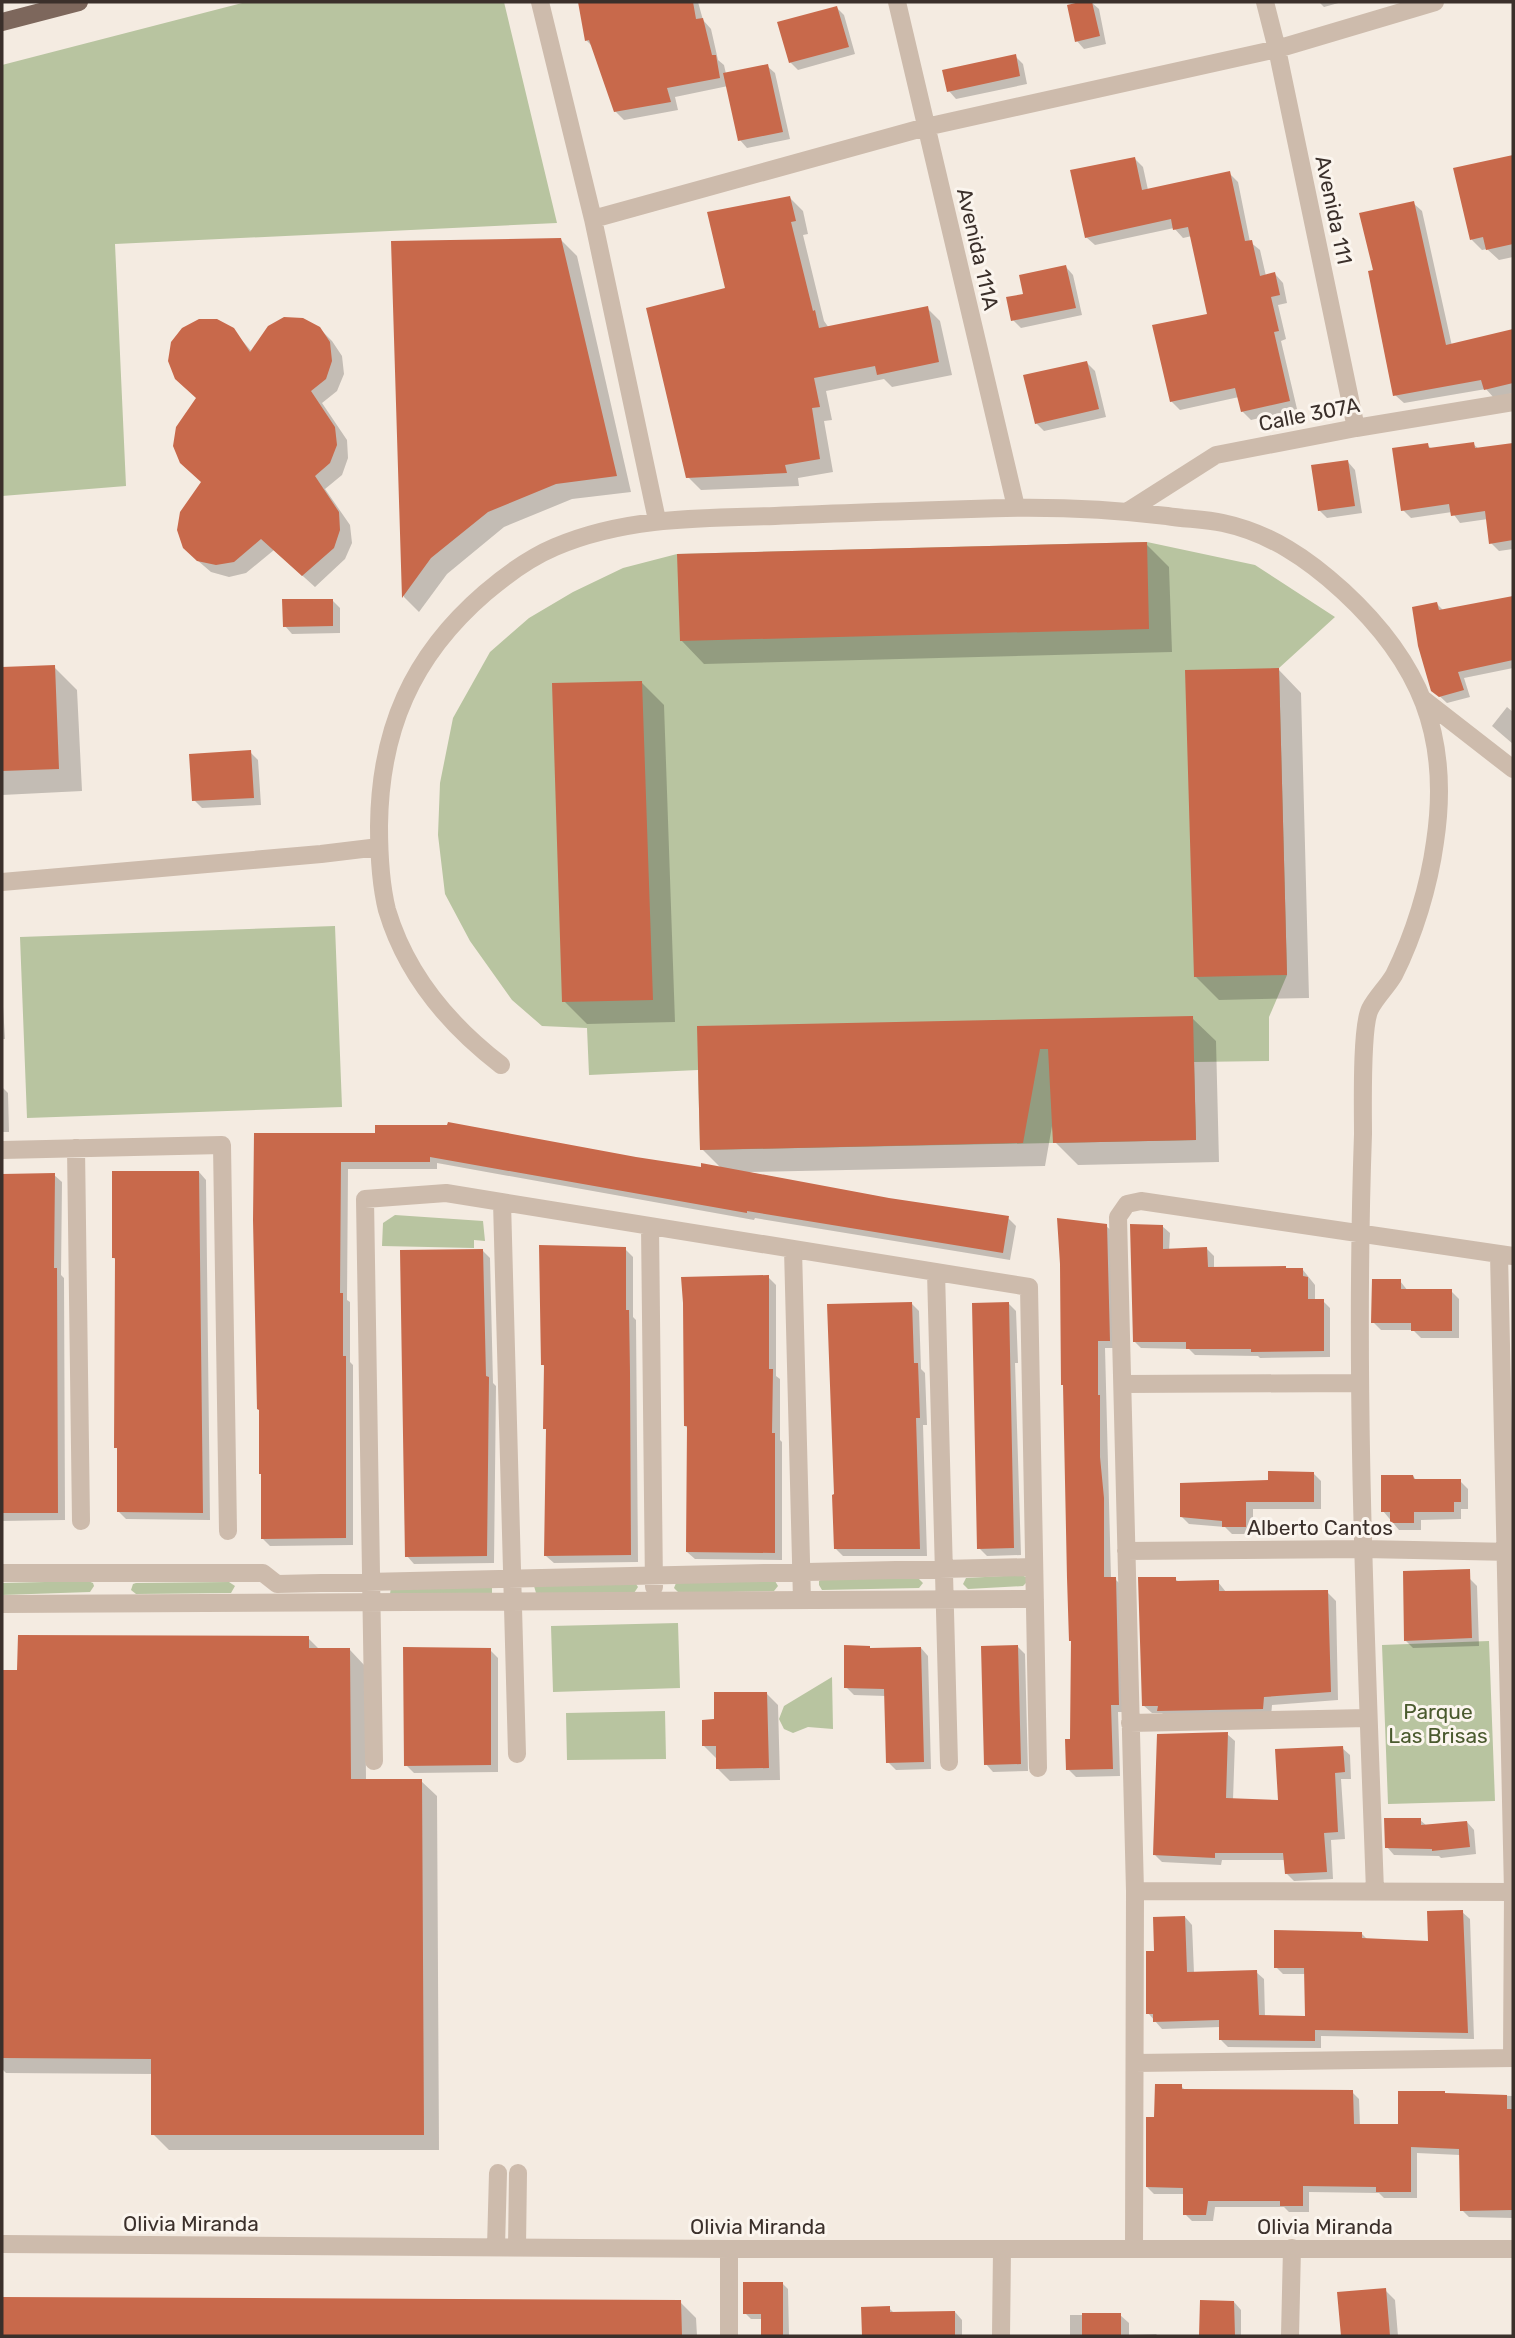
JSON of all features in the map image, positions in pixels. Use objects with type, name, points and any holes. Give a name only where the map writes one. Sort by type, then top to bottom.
[{"type":"main road","points":[[2,22],[79,2]]},
{"type":"street","points":[[540,2],[593,219],[657,520]]},
{"type":"street","name":"Avenida 111A","points":[[897,2],[1016,507]]},
{"type":"street","name":"Avenida 111","points":[[1265,2],[1356,428]]},
{"type":"street","points":[[593,219],[926,127],[1277,49],[1435,2]]},
{"type":"street","name":"Calle 307A","points":[[1128,511],[1216,455],[1513,402]]},
{"type":"street","points":[[501,1065],[452,1023],[414,971],[399,942],[388,912],[381,879],[379,797],[388,742],[405,693],[426,656],[449,626],[511,571],[553,547],[597,533],[657,520],[1016,507],[1128,511],[1226,524],[1271,539],[1298,554],[1342,591],[1388,638],[1423,699],[1436,743],[1439,795],[1435,843],[1406,947],[1390,982],[1367,1013],[1359,1231],[1360,1383],[1374,1891]]},
{"type":"street","points":[[1423,699],[1513,769]]},
{"type":"street","points":[[2,882],[321,855],[379,846]]},
{"type":"street","points":[[2,1150],[222,1145],[228,1531]]},
{"type":"street","points":[[76,1148],[80,1521]]},
{"type":"street","points":[[374,1761],[365,1199],[446,1194],[1029,1287],[1038,1768]]},
{"type":"street","points":[[1134,2248],[1135,1891],[1118,1217],[1127,1204],[1141,1201],[1359,1231],[1506,1255],[1513,2058],[1135,2063]]},
{"type":"street","points":[[502,1202],[517,1754]]},
{"type":"street","points":[[650,1226],[654,1601]]},
{"type":"street","points":[[793,1249],[802,1600]]},
{"type":"street","points":[[936,1272],[949,1762]]},
{"type":"street","points":[[1124,1384],[1360,1383]]},
{"type":"street","name":"Alberto Cantos","points":[[1126,1551],[1364,1549],[1509,1552]]},
{"type":"street","points":[[2,1573],[263,1573],[277,1584],[1034,1567]]},
{"type":"street","points":[[112,1573],[114,1603]]},
{"type":"street","points":[[2,1604],[1035,1599]]},
{"type":"street","points":[[1130,1723],[1368,1718]]},
{"type":"street","points":[[1135,1891],[1513,1892]]},
{"type":"street","points":[[517,2247],[518,2173]]},
{"type":"street","points":[[496,2247],[498,2174]]},
{"type":"street","name":"Olivia Miranda","points":[[2,2244],[729,2249],[1513,2249]]},
{"type":"street","points":[[1290,2336],[1292,2248]]},
{"type":"street","points":[[729,2249],[729,2336]]},
{"type":"street","points":[[1001,2336],[1002,2249]]},
{"type":"green space","points":[[246,2],[504,2],[557,223],[115,244],[126,486],[2,496],[2,65]]},
{"type":"green space","points":[[1147,542],[1255,565],[1335,617],[1279,668],[1287,975],[1269,1017],[1269,1061],[1194,1062],[1196,1140],[700,1150],[698,1070],[589,1075],[587,1028],[542,1026],[512,1000],[470,941],[445,894],[438,835],[440,783],[453,718],[490,652],[529,618],[573,592],[623,568],[677,554]]},
{"type":"green space","points":[[335,926],[342,1107],[27,1118],[20,937]]},
{"type":"green space","points":[[395,1215],[483,1221],[485,1241],[474,1240],[474,1248],[382,1246],[383,1223]]},
{"type":"green space","points":[[1026,1577],[1027,1582],[1023,1586],[968,1589],[963,1584],[966,1578]]},
{"type":"green space","points":[[824,1578],[918,1578],[923,1583],[919,1588],[822,1590],[819,1581]]},
{"type":"green space","points":[[88,1581],[94,1586],[90,1592],[2,1595],[2,1583]]},
{"type":"green space","points":[[775,1581],[778,1586],[774,1591],[679,1593],[674,1588],[676,1583]]},
{"type":"green space","points":[[229,1582],[235,1586],[231,1593],[136,1594],[131,1590],[136,1583]]},
{"type":"green space","points":[[636,1584],[638,1587],[634,1593],[536,1593],[534,1586]]},
{"type":"green space","points":[[391,1587],[492,1587],[492,1594],[390,1594]]},
{"type":"green space","points":[[678,1623],[680,1688],[553,1692],[551,1626]]},
{"type":"green space","name":"Parque Las Brisas","points":[[1489,1641],[1495,1801],[1388,1804],[1382,1645]]},
{"type":"green space","points":[[832,1677],[833,1729],[808,1727],[793,1733],[784,1729],[779,1719],[784,1706]]},
{"type":"green space","points":[[665,1711],[666,1759],[567,1760],[566,1713]]},
{"type":"building","points":[[578,2],[693,2],[696,19],[703,18],[712,55],[716,55],[720,78],[667,88],[671,102],[614,112],[589,40],[585,41]]},
{"type":"building","points":[[1092,2],[1100,36],[1075,42],[1067,5]]},
{"type":"building","points":[[837,6],[849,47],[789,63],[777,22]]},
{"type":"building","points":[[1016,54],[1020,76],[947,92],[942,70]]},
{"type":"building","points":[[768,64],[783,132],[738,141],[723,73]]},
{"type":"building","points":[[1513,155],[1513,244],[1486,250],[1483,237],[1470,240],[1453,168]]},
{"type":"building","points":[[1135,157],[1142,190],[1230,171],[1245,241],[1252,240],[1260,276],[1275,272],[1280,295],[1271,297],[1279,331],[1274,332],[1290,401],[1241,412],[1235,388],[1170,402],[1152,325],[1207,314],[1188,227],[1173,230],[1171,219],[1085,238],[1070,170]]},
{"type":"building","points":[[790,196],[796,221],[791,222],[819,328],[928,306],[939,362],[877,375],[875,366],[814,378],[820,407],[812,408],[820,459],[785,465],[787,473],[686,478],[646,308],[725,288],[707,212]]},
{"type":"building","points":[[1414,201],[1446,345],[1513,329],[1513,383],[1484,390],[1481,380],[1393,396],[1368,271],[1373,270],[1359,213]]},
{"type":"building","points":[[561,238],[617,476],[556,484],[488,512],[431,558],[402,598],[391,241]]},
{"type":"building","points":[[1066,265],[1076,308],[1011,321],[1006,297],[1023,294],[1019,275]]},
{"type":"building","points":[[284,317],[303,318],[320,327],[330,342],[332,361],[326,379],[311,391],[335,427],[337,445],[330,463],[315,476],[339,512],[340,530],[334,548],[302,576],[261,539],[234,562],[216,565],[197,561],[183,548],[177,530],[180,512],[201,482],[180,463],[173,446],[176,427],[196,398],[175,379],[168,361],[171,342],[182,328],[199,319],[217,319],[234,328],[250,352],[268,326]]},
{"type":"building","points":[[1087,361],[1099,409],[1035,424],[1023,375]]},
{"type":"building","points":[[1474,442],[1475,448],[1513,443],[1513,540],[1489,544],[1485,511],[1451,516],[1449,504],[1401,511],[1392,448],[1428,443],[1429,448]]},
{"type":"building","points":[[1348,460],[1355,506],[1318,511],[1311,465]]},
{"type":"building","points":[[1147,542],[1149,629],[680,641],[677,554]]},
{"type":"building","points":[[1513,596],[1513,660],[1458,672],[1464,690],[1439,697],[1431,691],[1418,646],[1412,607],[1437,602],[1439,610]]},
{"type":"building","points":[[282,599],[333,599],[333,626],[283,627]]},
{"type":"building","points":[[55,665],[59,769],[2,771],[2,667]]},
{"type":"building","points":[[1279,668],[1287,975],[1194,977],[1185,670]]},
{"type":"building","points":[[642,681],[653,1000],[562,1002],[552,683]]},
{"type":"building","points":[[251,750],[254,798],[192,801],[189,754]]},
{"type":"building","points":[[1193,1016],[1196,1140],[1053,1143],[1048,1049],[1040,1049],[1023,1143],[700,1150],[697,1026]]},
{"type":"building","points":[[448,1122],[636,1157],[701,1167],[701,1163],[889,1198],[1009,1216],[1003,1253],[747,1213],[430,1157],[430,1162],[341,1162],[340,1293],[343,1293],[343,1356],[346,1356],[346,1538],[261,1539],[253,1220],[254,1133],[375,1133],[375,1125],[447,1125]]},
{"type":"building","points":[[112,1171],[199,1171],[203,1513],[117,1512]]},
{"type":"building","points":[[55,1173],[58,1513],[2,1513],[2,1174]]},
{"type":"building","points":[[1057,1218],[1107,1224],[1110,1341],[1098,1341],[1098,1395],[1104,1498],[1104,1577],[1116,1577],[1119,1705],[1111,1705],[1113,1769],[1066,1770],[1065,1739],[1070,1739],[1071,1641]]},
{"type":"building","points":[[1130,1224],[1163,1225],[1163,1249],[1207,1247],[1208,1267],[1303,1268],[1303,1276],[1308,1277],[1308,1299],[1324,1299],[1324,1351],[1186,1349],[1186,1342],[1133,1342]]},
{"type":"building","points":[[539,1245],[626,1247],[631,1555],[544,1556],[546,1429],[543,1429],[544,1365],[541,1365]]},
{"type":"building","points":[[483,1249],[486,1376],[489,1377],[487,1556],[405,1557],[400,1250]]},
{"type":"building","points":[[769,1275],[769,1369],[773,1369],[772,1433],[775,1433],[775,1553],[686,1552],[687,1426],[684,1426],[681,1277]]},
{"type":"building","points":[[1372,1279],[1401,1279],[1401,1289],[1452,1289],[1452,1331],[1411,1331],[1411,1323],[1371,1323]]},
{"type":"building","points":[[912,1302],[914,1363],[918,1363],[920,1418],[916,1418],[920,1549],[834,1549],[827,1304]]},
{"type":"building","points":[[1009,1302],[1014,1548],[977,1549],[972,1303]]},
{"type":"building","points":[[1268,1471],[1314,1472],[1314,1502],[1246,1502],[1246,1527],[1222,1527],[1222,1521],[1180,1517],[1180,1483],[1268,1480]]},
{"type":"building","points":[[1381,1475],[1413,1475],[1414,1479],[1461,1479],[1461,1502],[1454,1502],[1454,1512],[1414,1512],[1414,1523],[1390,1523],[1390,1512],[1381,1512]]},
{"type":"building","points":[[1470,1569],[1472,1638],[1404,1641],[1403,1571]]},
{"type":"building","points":[[1138,1577],[1176,1577],[1176,1581],[1219,1580],[1219,1591],[1328,1590],[1331,1692],[1264,1697],[1263,1709],[1157,1711],[1158,1706],[1142,1706]]},
{"type":"building","points":[[18,1635],[309,1636],[309,1648],[350,1648],[351,1779],[422,1779],[424,2135],[151,2135],[151,2059],[2,2058],[2,1670],[17,1670]]},
{"type":"building","points":[[844,1645],[870,1648],[921,1647],[924,1762],[886,1763],[884,1689],[844,1688]]},
{"type":"building","points":[[1018,1645],[1021,1764],[984,1765],[981,1646]]},
{"type":"building","points":[[403,1647],[491,1648],[491,1765],[404,1766]]},
{"type":"building","points":[[714,1692],[767,1692],[769,1768],[716,1769],[716,1746],[702,1746],[702,1720],[714,1719]]},
{"type":"building","points":[[1228,1732],[1226,1798],[1278,1800],[1275,1749],[1343,1746],[1345,1772],[1335,1773],[1338,1832],[1324,1833],[1327,1872],[1285,1874],[1283,1853],[1215,1853],[1215,1858],[1153,1855],[1157,1734]]},
{"type":"building","points":[[1384,1818],[1421,1818],[1421,1825],[1467,1821],[1470,1847],[1432,1851],[1385,1848]]},
{"type":"building","points":[[1463,1910],[1468,2033],[1315,2030],[1315,2041],[1219,2040],[1219,2020],[1153,2022],[1153,2014],[1146,2014],[1146,1951],[1154,1951],[1153,1917],[1185,1916],[1187,1972],[1257,1970],[1259,2015],[1305,2016],[1304,1968],[1274,1968],[1274,1930],[1362,1932],[1362,1938],[1428,1941],[1427,1911]]},
{"type":"building","points":[[1155,2084],[1182,2084],[1182,2089],[1353,2090],[1354,2124],[1398,2124],[1398,2091],[1507,2095],[1507,2109],[1513,2109],[1513,2210],[1460,2211],[1459,2149],[1411,2147],[1411,2192],[1376,2192],[1376,2187],[1303,2186],[1303,2206],[1280,2206],[1280,2201],[1208,2201],[1206,2215],[1183,2215],[1183,2188],[1146,2187],[1146,2117],[1154,2117]]},
{"type":"building","points":[[743,2282],[783,2282],[783,2336],[761,2336],[761,2314],[743,2314]]},
{"type":"building","points":[[1386,2288],[1390,2336],[1341,2336],[1337,2292]]},
{"type":"building","points":[[2,2297],[681,2300],[682,2336],[2,2336]]},
{"type":"building","points":[[1200,2300],[1234,2301],[1235,2336],[1199,2336]]},
{"type":"building","points":[[890,2306],[890,2312],[955,2311],[955,2336],[862,2336],[861,2307]]},
{"type":"building","points":[[1082,2313],[1121,2313],[1121,2336],[1082,2336]]}]
